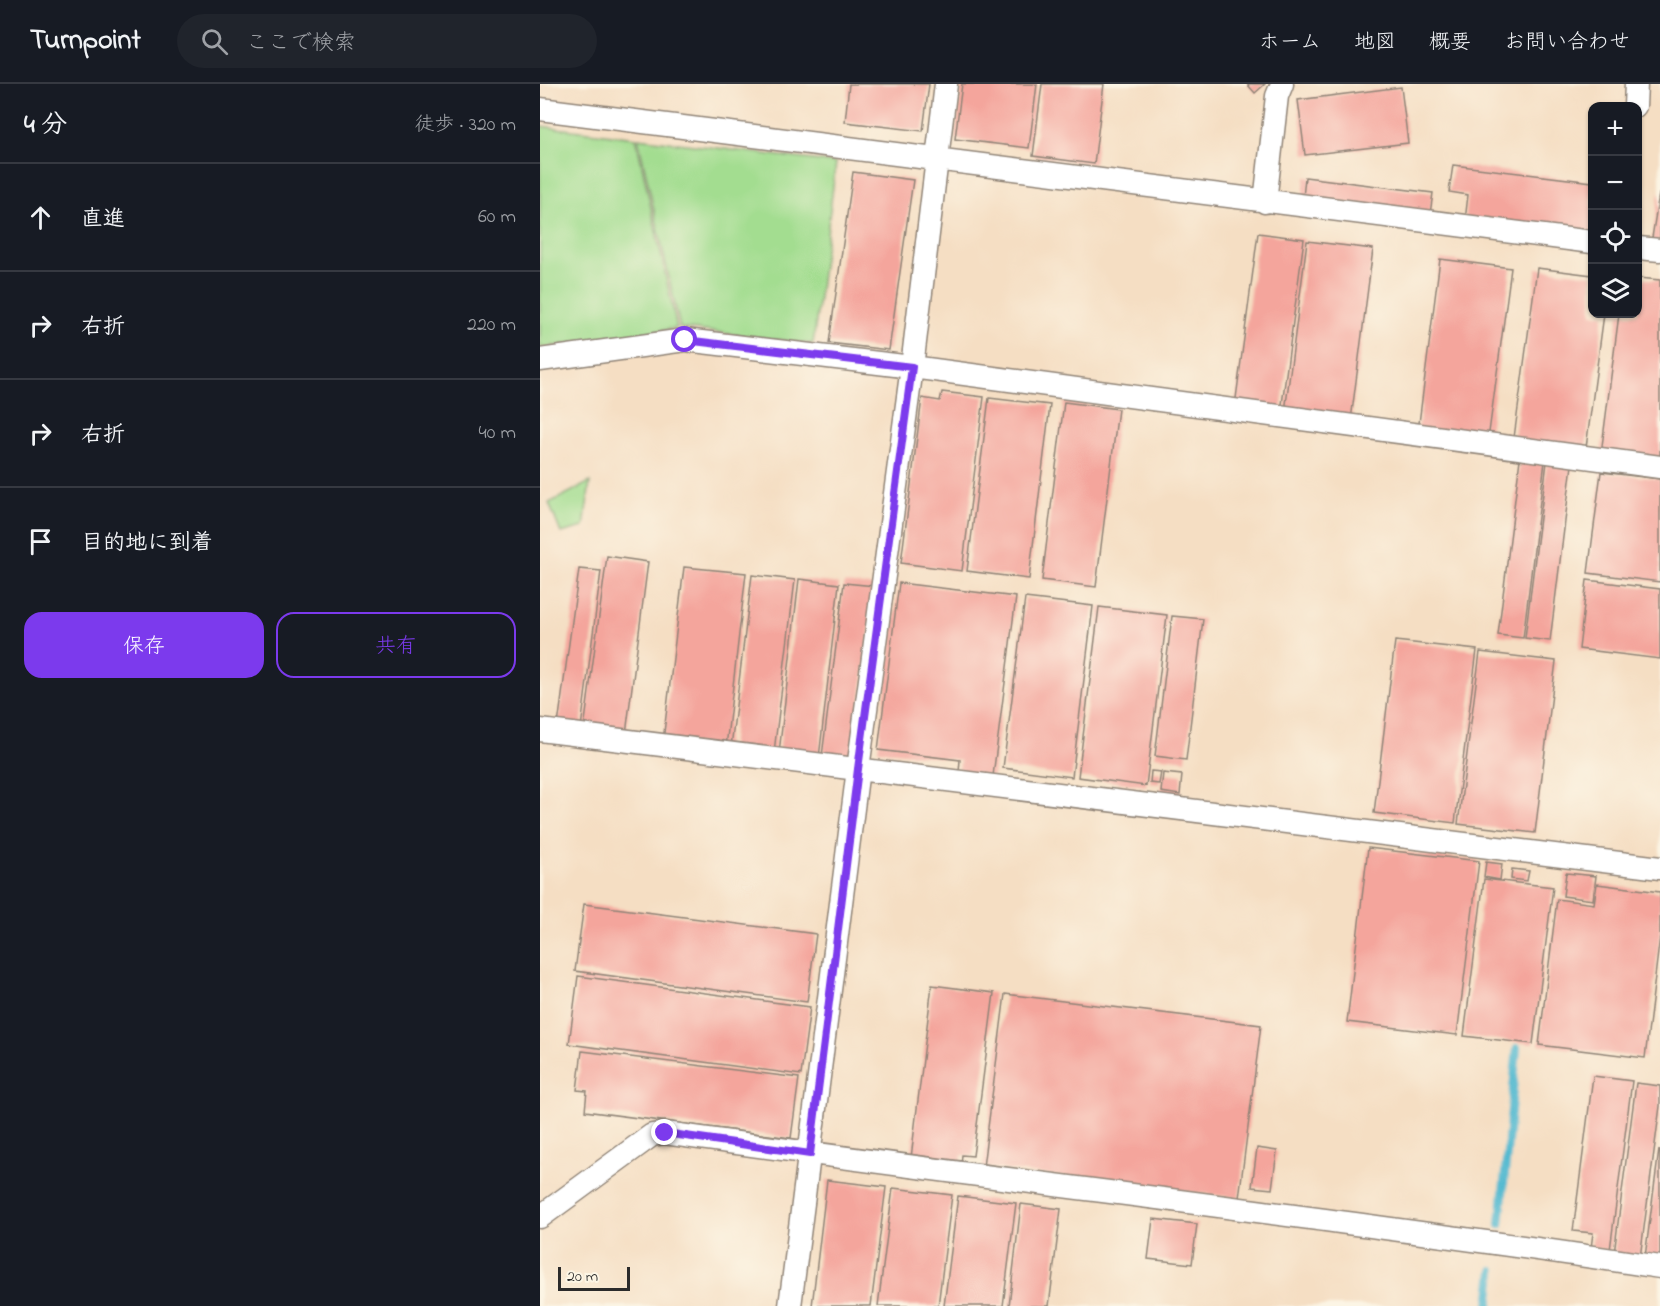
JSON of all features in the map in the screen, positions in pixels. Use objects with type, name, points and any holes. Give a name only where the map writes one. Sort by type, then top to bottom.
[{"type":"street","points":[[790,1306],[912,367],[946,84]]},
{"type":"street","points":[[1265,202],[1277,96],[1282,84]]},
{"type":"street","points":[[1635,102],[1636,84]]},
{"type":"street","points":[[540,109],[1588,241]]},
{"type":"street","points":[[1642,248],[1660,250]]},
{"type":"street","points":[[540,360],[685,340],[912,367],[1660,467]]},
{"type":"street","points":[[540,730],[1660,868]]},
{"type":"street","points":[[540,1218],[652,1135],[665,1133],[810,1154],[1499,1243],[1660,1267]]},
{"type":"green space","points":[[540,126],[636,138],[677,328],[540,348]]},
{"type":"green space","points":[[638,138],[836,163],[813,344],[680,328]]},
{"type":"green space","points":[[590,482],[584,527],[561,533],[549,503]]},
{"type":"building","points":[[849,84],[929,84],[923,131],[845,122]]},
{"type":"building","points":[[962,84],[1037,84],[1029,148],[955,139]]},
{"type":"building","points":[[1042,84],[1104,84],[1094,164],[1033,156]]},
{"type":"building","points":[[1247,84],[1265,84],[1255,93]]},
{"type":"building","points":[[1401,87],[1408,143],[1305,155],[1298,100]]},
{"type":"building","points":[[1453,165],[1588,182],[1588,236],[1465,221],[1468,195],[1449,192]]},
{"type":"building","points":[[853,172],[913,180],[889,350],[829,343]]},
{"type":"building","points":[[1305,177],[1433,193],[1430,214],[1303,198]]},
{"type":"building","points":[[1660,194],[1660,246],[1651,244]]},
{"type":"building","points":[[1258,233],[1304,239],[1281,412],[1235,406]]},
{"type":"building","points":[[1307,241],[1373,249],[1351,420],[1285,412]]},
{"type":"building","points":[[1440,259],[1511,268],[1488,440],[1418,431]]},
{"type":"building","points":[[1537,268],[1588,274],[1588,318],[1603,318],[1585,455],[1513,445]]},
{"type":"building","points":[[1642,278],[1660,280],[1660,461],[1601,454],[1618,318],[1642,318]]},
{"type":"building","points":[[942,392],[984,397],[962,571],[901,563],[922,398],[940,401]]},
{"type":"building","points":[[989,398],[1050,405],[1029,579],[967,571]]},
{"type":"building","points":[[1064,402],[1118,409],[1096,587],[1042,580]]},
{"type":"building","points":[[1520,459],[1545,461],[1523,638],[1498,635]]},
{"type":"building","points":[[1547,462],[1572,465],[1550,641],[1525,638]]},
{"type":"building","points":[[1601,472],[1660,479],[1660,582],[1588,573]]},
{"type":"building","points":[[607,556],[648,562],[626,734],[584,729]]},
{"type":"building","points":[[684,567],[746,573],[726,747],[663,741]]},
{"type":"building","points":[[579,569],[601,571],[581,728],[558,725]]},
{"type":"building","points":[[752,575],[795,580],[774,752],[731,747]]},
{"type":"building","points":[[799,579],[839,584],[819,758],[779,753]]},
{"type":"building","points":[[1587,580],[1660,589],[1660,659],[1579,649]]},
{"type":"building","points":[[844,583],[875,586],[853,760],[822,756]]},
{"type":"building","points":[[899,583],[1016,597],[993,776],[959,772],[960,760],[878,750]]},
{"type":"building","points":[[1025,598],[1093,606],[1072,777],[1003,768]]},
{"type":"building","points":[[1099,607],[1167,615],[1146,786],[1078,777]]},
{"type":"building","points":[[1172,616],[1203,619],[1186,760],[1155,756]]},
{"type":"building","points":[[1395,641],[1477,650],[1455,823],[1374,813]]},
{"type":"building","points":[[1480,652],[1556,661],[1535,833],[1458,824]]},
{"type":"building","points":[[1151,771],[1161,772],[1159,784],[1150,783]]},
{"type":"building","points":[[1163,773],[1182,775],[1180,795],[1161,792]]},
{"type":"building","points":[[1368,848],[1479,861],[1457,1035],[1347,1022]]},
{"type":"building","points":[[1486,862],[1502,864],[1500,880],[1484,877]]},
{"type":"building","points":[[1512,869],[1529,871],[1527,881],[1511,879]]},
{"type":"building","points":[[1566,873],[1596,876],[1593,900],[1563,896]]},
{"type":"building","points":[[1484,879],[1553,887],[1533,1044],[1464,1036]]},
{"type":"building","points":[[1597,884],[1660,892],[1660,936],[1645,1058],[1539,1045],[1557,899],[1594,904]]},
{"type":"building","points":[[584,904],[816,934],[807,1002],[575,971]]},
{"type":"building","points":[[578,976],[810,1007],[801,1075],[569,1044]]},
{"type":"building","points":[[932,985],[994,993],[973,1156],[962,1155],[961,1164],[911,1158]]},
{"type":"building","points":[[1005,994],[1261,1025],[1239,1198],[983,1167]]},
{"type":"building","points":[[582,1051],[799,1078],[791,1138],[585,1111],[587,1091],[577,1090]]},
{"type":"building","points":[[1593,1076],[1632,1081],[1610,1250],[1591,1248],[1593,1233],[1573,1231]]},
{"type":"building","points":[[1636,1083],[1660,1086],[1660,1106],[1640,1258],[1614,1254]]},
{"type":"building","points":[[1257,1148],[1277,1151],[1272,1189],[1252,1187]]},
{"type":"building","points":[[1660,1150],[1660,1259],[1645,1257]]},
{"type":"building","points":[[827,1180],[886,1187],[871,1306],[812,1306]]},
{"type":"building","points":[[893,1188],[952,1195],[938,1306],[878,1306]]},
{"type":"building","points":[[958,1196],[1016,1203],[1003,1306],[944,1306]]},
{"type":"building","points":[[1021,1204],[1061,1209],[1049,1306],[1009,1306]]},
{"type":"building","points":[[1153,1219],[1197,1224],[1192,1264],[1148,1259]]},
{"type":"waterway","points":[[1500,1224],[1517,1048]]},
{"type":"waterway","points":[[1489,1306],[1493,1271]]},
{"type":"route","points":[[665,1133],[810,1154],[858,769],[912,367],[685,340]]}]
